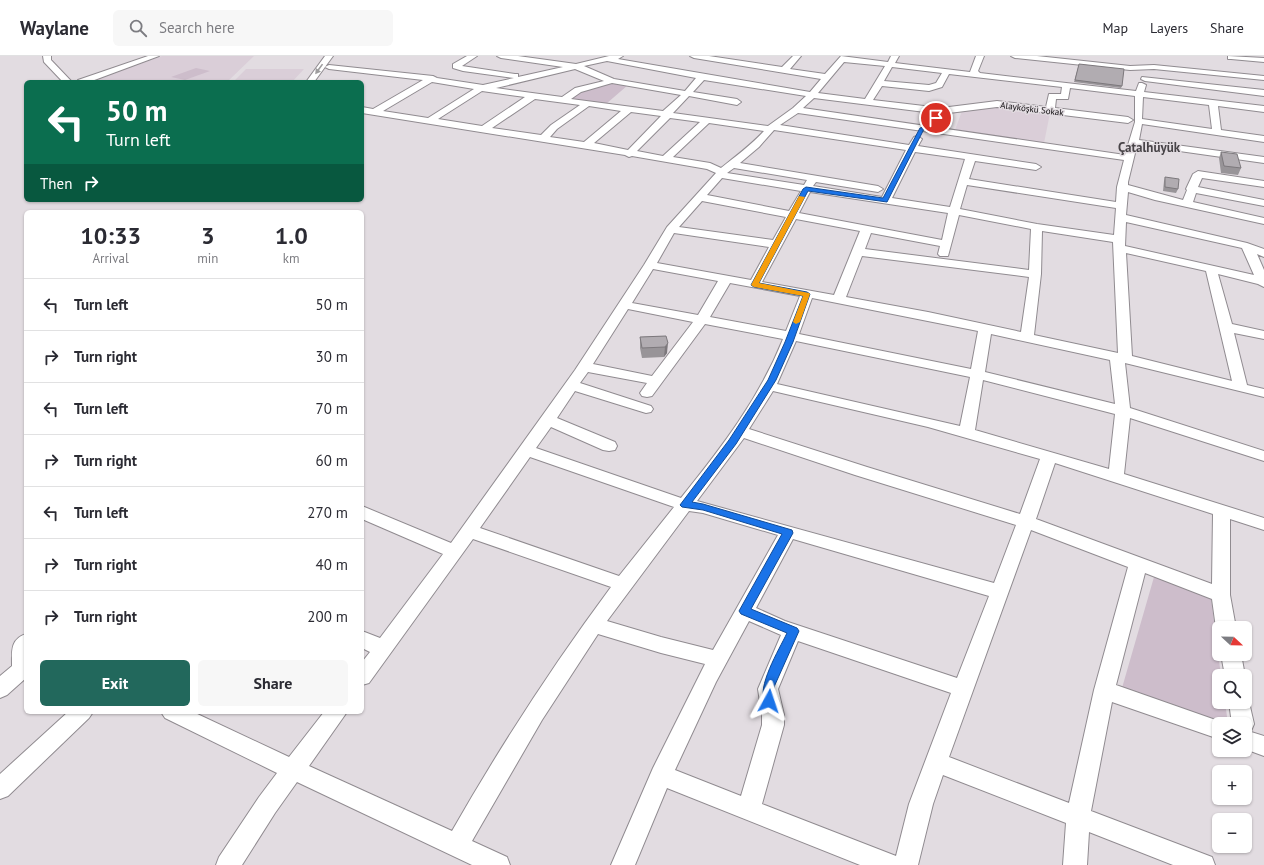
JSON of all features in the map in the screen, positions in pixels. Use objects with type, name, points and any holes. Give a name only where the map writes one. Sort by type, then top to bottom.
[{"type":"street","points":[[46,56],[66,80]]},
{"type":"street","points":[[87,80],[155,56]]},
{"type":"street","points":[[311,80],[329,56]]},
{"type":"street","points":[[320,80],[337,56]]},
{"type":"street","points":[[374,112],[473,56]]},
{"type":"street","points":[[501,56],[576,66],[630,87],[686,94],[736,103]]},
{"type":"street","points":[[538,61],[546,56]]},
{"type":"street","points":[[697,56],[827,78]]},
{"type":"street","points":[[717,79],[752,56]]},
{"type":"street","points":[[784,70],[797,56]]},
{"type":"street","points":[[868,102],[895,56]]},
{"type":"street","points":[[978,75],[974,71],[980,56]]},
{"type":"street","points":[[1015,56],[1130,68],[1146,67],[1179,69],[1264,60]]},
{"type":"street","points":[[1098,65],[1099,56]]},
{"type":"street","points":[[1116,477],[1123,411],[1119,243],[1122,187],[1139,94],[1145,79],[1146,67],[1151,62],[1151,56]]},
{"type":"street","points":[[430,120],[479,89],[529,78],[609,57]]},
{"type":"street","name":"Alayköşkü Sokak","points":[[609,57],[717,79],[812,95],[940,111],[997,101],[1050,111],[1100,117],[1134,125]]},
{"type":"street","points":[[364,674],[454,552],[548,420],[625,305],[650,265],[652,258],[671,229],[724,170],[756,145],[771,128],[796,110],[812,95],[844,58],[978,75],[1002,81],[1066,86],[1264,109]]},
{"type":"street","points":[[1233,64],[1264,78]]},
{"type":"street","points":[[361,79],[388,65]]},
{"type":"street","points":[[330,67],[486,87],[564,100],[588,103],[612,103],[629,109],[912,148],[971,158],[1039,163],[1128,158]]},
{"type":"street","points":[[450,70],[463,69],[529,78]]},
{"type":"street","points":[[880,83],[929,88],[939,85],[947,71]]},
{"type":"street","points":[[629,154],[702,76]]},
{"type":"street","points":[[1145,79],[1264,93]]},
{"type":"street","points":[[564,100],[578,90],[612,81]]},
{"type":"street","points":[[718,121],[756,86]]},
{"type":"street","points":[[1050,111],[1052,96],[1065,97],[1066,86]]},
{"type":"street","points":[[484,129],[533,96]]},
{"type":"street","points":[[543,139],[554,128],[588,103]]},
{"type":"street","points":[[1213,103],[1217,133]]},
{"type":"street","points":[[586,145],[629,109]]},
{"type":"street","points":[[364,110],[710,166],[806,189],[954,211],[1119,243],[1211,269],[1264,282]]},
{"type":"street","points":[[796,110],[922,128],[1039,163]]},
{"type":"street","points":[[922,128],[932,126],[940,111]]},
{"type":"street","points":[[665,159],[707,120]]},
{"type":"street","points":[[1134,125],[1182,128],[1264,139]]},
{"type":"street","points":[[1134,125],[1264,160]]},
{"type":"street","points":[[885,200],[922,128]]},
{"type":"street","points":[[942,262],[954,211],[971,158]]},
{"type":"street","points":[[1038,193],[1039,163]]},
{"type":"street","points":[[724,170],[813,178],[890,191]]},
{"type":"street","points":[[1187,204],[1191,189],[1198,174],[1264,184]]},
{"type":"street","points":[[754,285],[813,178]]},
{"type":"street","points":[[963,181],[1038,193],[1121,211],[1247,246],[1264,253]]},
{"type":"street","points":[[1122,187],[1139,194],[1264,221]]},
{"type":"street","points":[[1191,189],[1264,203]]},
{"type":"street","points":[[699,197],[946,244]]},
{"type":"street","points":[[1027,337],[1035,274],[1037,227]]},
{"type":"street","points":[[671,229],[776,244]]},
{"type":"street","points":[[838,300],[867,230]]},
{"type":"street","points":[[1247,246],[1264,282]]},
{"type":"street","points":[[858,252],[1035,274]]},
{"type":"street","points":[[650,265],[985,328],[1121,358],[1264,393]]},
{"type":"street","points":[[1211,269],[1241,388]]},
{"type":"street","points":[[647,393],[702,320],[726,279]]},
{"type":"street","points":[[457,845],[494,779],[550,690],[594,625],[623,584],[685,505],[739,431],[768,386],[791,336],[807,294]]},
{"type":"street","points":[[625,305],[906,359],[1070,396],[1123,411],[1264,456]]},
{"type":"street","points":[[1226,327],[1264,335]]},
{"type":"street","points":[[967,433],[985,328]]},
{"type":"street","points":[[585,366],[656,381]]},
{"type":"street","points":[[572,385],[646,409]]},
{"type":"street","points":[[768,386],[931,423],[967,433],[1049,456],[1264,524]]},
{"type":"street","points":[[548,420],[609,446]]},
{"type":"street","points":[[739,431],[861,471],[1026,522],[1220,595]]},
{"type":"street","points":[[527,450],[685,505],[703,507],[788,533],[1000,592]]},
{"type":"street","points":[[906,865],[921,804],[1049,456]]},
{"type":"street","points":[[1222,510],[1220,595],[1225,621]]},
{"type":"street","points":[[364,513],[454,552]]},
{"type":"street","points":[[469,531],[623,584]]},
{"type":"street","points":[[623,865],[661,775],[718,659],[788,533]]},
{"type":"street","points":[[1075,865],[1078,817],[1104,690],[1138,564]]},
{"type":"street","points":[[745,611],[793,631],[963,688]]},
{"type":"street","points":[[594,625],[661,645],[718,659]]},
{"type":"street","points":[[749,810],[765,750],[774,726],[775,714],[769,701],[768,687],[793,631]]},
{"type":"street","points":[[364,641],[383,649]]},
{"type":"street","points":[[0,689],[22,669],[22,648],[24,645]]},
{"type":"street","points":[[1104,690],[1212,728]]},
{"type":"street","points":[[0,789],[80,714]]},
{"type":"street","points":[[176,714],[498,865]]},
{"type":"street","points":[[228,865],[267,805],[335,714]]},
{"type":"street","points":[[936,762],[1203,865]]},
{"type":"street","points":[[661,775],[890,865]]},
{"type":"shaded area","points":[[162,56],[254,56],[229,80],[95,80]]},
{"type":"shaded area","points":[[196,68],[210,71],[185,80],[171,77]]},
{"type":"shaded area","points":[[246,69],[304,69],[294,80],[235,80]]},
{"type":"shaded area","points":[[612,82],[628,85],[606,104],[567,99],[580,90]]},
{"type":"shaded area","points":[[1001,106],[1050,113],[1044,143],[955,130],[962,111]]},
{"type":"shaded area","points":[[1154,577],[1211,598],[1214,621],[1212,621],[1212,661],[1219,661],[1220,669],[1212,669],[1212,709],[1226,709],[1227,717],[1212,717],[1212,719],[1122,688]]},
{"type":"building","points":[[1079,64],[1124,69],[1122,86],[1075,80]]},
{"type":"building","points":[[1221,152],[1237,154],[1241,168],[1224,166]]},
{"type":"building","points":[[1165,177],[1179,179],[1178,189],[1165,187]]},
{"type":"building","points":[[666,336],[668,343],[665,347],[642,348],[640,337]]},
{"type":"slow traffic","points":[[796,322],[807,294],[754,285],[802,197]]},
{"type":"district","name":"Çatalhüyük","points":[[1149,147]]},
{"type":"route","points":[[769,701],[768,687],[793,631],[745,611],[788,533],[703,507],[685,505],[733,442],[772,380],[789,342],[807,294],[754,285],[806,189],[885,200],[922,128],[932,126],[936,118]]}]
